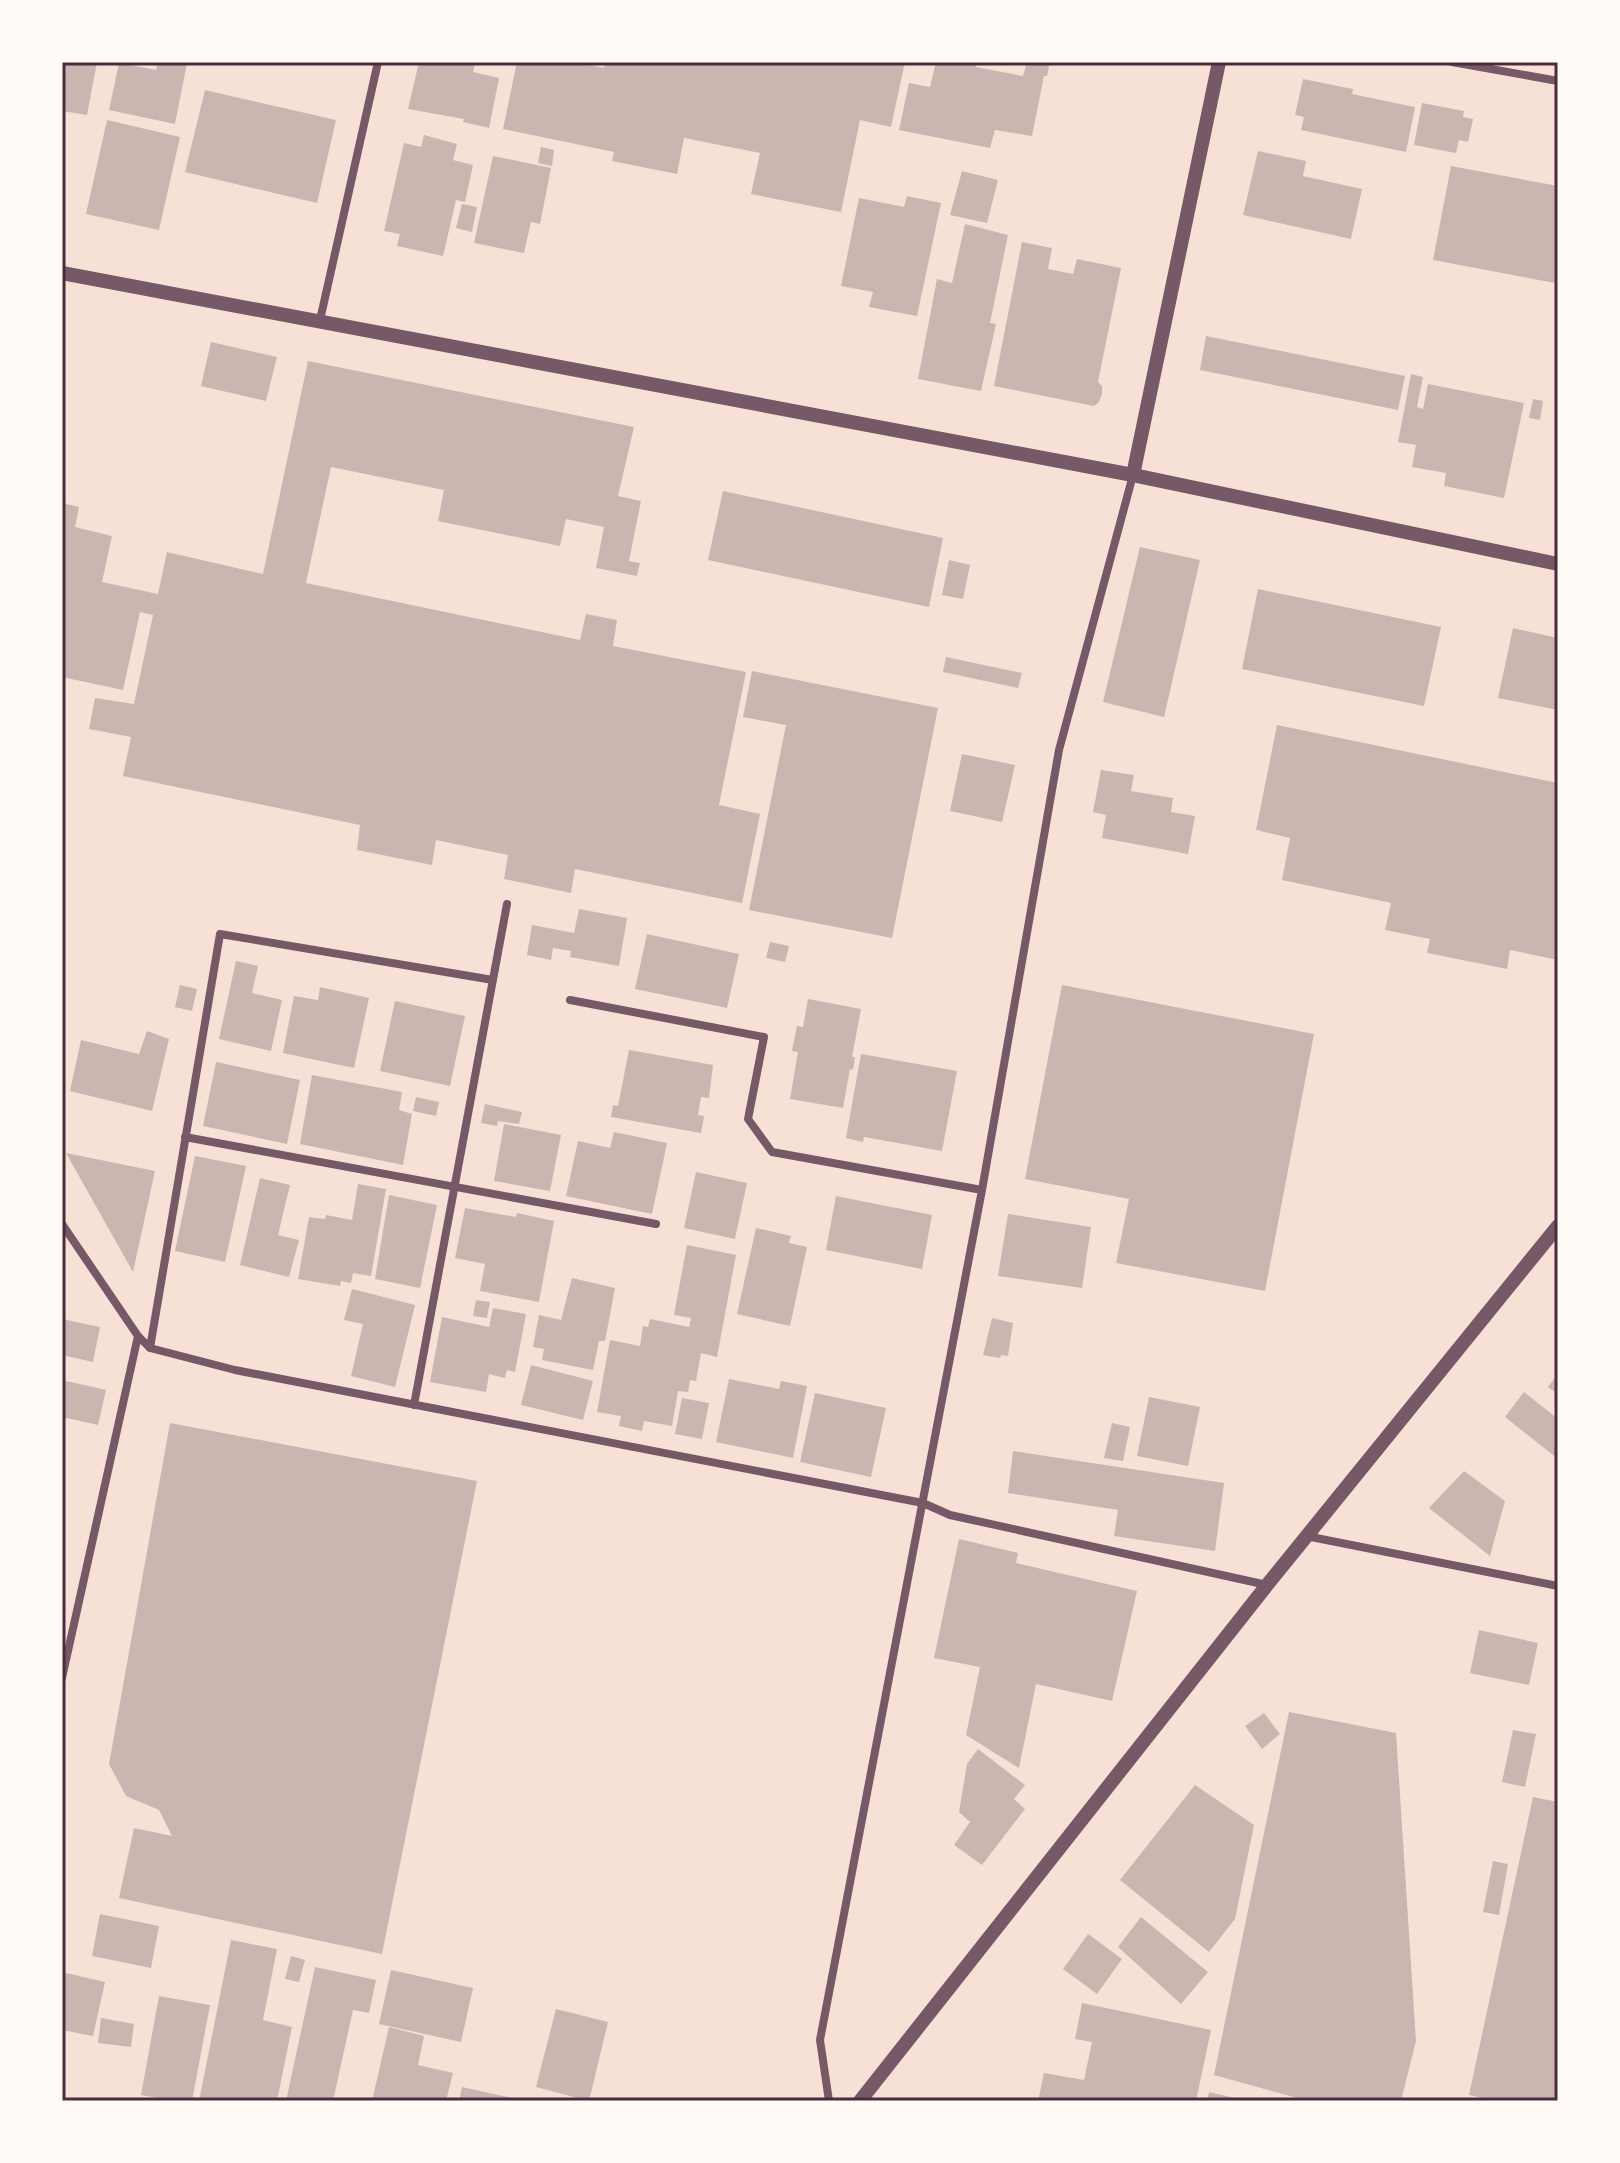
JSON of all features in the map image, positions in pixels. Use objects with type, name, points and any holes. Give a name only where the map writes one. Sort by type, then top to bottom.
[{"type":"street","points":[[320,320],[378,62]]},
{"type":"street","points":[[829,2101],[820,2040],[982,1190],[1059,750],[1133,475],[1219,62]]},
{"type":"street","points":[[1452,62],[1558,81]]},
{"type":"street","points":[[62,273],[1133,475],[1558,564]]},
{"type":"street","points":[[414,1405],[507,904]]},
{"type":"street","points":[[150,1348],[220,934],[493,980]]},
{"type":"street","points":[[570,1000],[764,1037],[748,1119],[772,1152],[982,1190]]},
{"type":"street","points":[[185,1137],[656,1224]]},
{"type":"street","points":[[62,1224],[138,1336],[150,1348],[235,1370],[923,1503],[950,1515],[1267,1585]]},
{"type":"street","points":[[860,2101],[1306,1536],[1558,1226]]},
{"type":"street","points":[[62,1678],[66,1639],[138,1336]]},
{"type":"street","points":[[1306,1536],[1558,1586]]},
{"type":"building","points":[[62,62],[97,62],[87,115],[62,111]]},
{"type":"building","points":[[158,62],[187,63],[175,124],[109,110],[119,63],[156,70]]},
{"type":"building","points":[[419,62],[475,62],[473,72],[499,78],[489,128],[463,122],[464,119],[408,109]]},
{"type":"building","points":[[517,62],[576,62],[604,68],[605,62],[905,62],[891,127],[860,120],[841,212],[751,194],[760,153],[684,138],[677,174],[612,161],[614,152],[503,129]]},
{"type":"building","points":[[936,62],[977,62],[976,67],[1023,76],[1027,62],[1050,62],[1047,76],[1044,76],[1032,136],[995,130],[990,148],[899,130],[909,83],[930,87]]},
{"type":"building","points":[[1303,79],[1353,89],[1352,94],[1415,107],[1406,152],[1301,130],[1304,117],[1295,115]]},
{"type":"building","points":[[205,90],[336,120],[317,203],[185,172]]},
{"type":"building","points":[[1422,103],[1464,111],[1463,117],[1473,119],[1468,142],[1459,140],[1456,153],[1414,145]]},
{"type":"building","points":[[107,120],[180,137],[159,230],[86,214]]},
{"type":"building","points":[[424,135],[457,144],[453,160],[473,165],[465,202],[456,200],[443,256],[397,246],[400,234],[384,231],[404,143],[421,147]]},
{"type":"building","points":[[541,147],[554,150],[552,166],[538,163]]},
{"type":"building","points":[[1258,151],[1306,161],[1303,176],[1362,189],[1351,239],[1243,215]]},
{"type":"building","points":[[493,156],[551,168],[540,224],[531,222],[524,253],[474,243]]},
{"type":"building","points":[[1451,166],[1558,186],[1558,266],[1555,283],[1433,260]]},
{"type":"building","points":[[962,171],[998,180],[987,223],[950,215]]},
{"type":"building","points":[[907,196],[941,203],[917,316],[869,307],[873,292],[841,286],[859,198],[904,207]]},
{"type":"building","points":[[462,204],[477,207],[472,232],[456,228]]},
{"type":"building","points":[[965,224],[1008,235],[990,323],[996,324],[981,391],[918,379],[937,279],[952,283]]},
{"type":"building","points":[[1022,242],[1052,248],[1048,269],[1073,274],[1077,259],[1121,268],[1098,382],[1102,386],[1102,394],[1094,406],[994,386]]},
{"type":"building","points":[[1206,336],[1405,376],[1398,410],[1200,370]]},
{"type":"building","points":[[211,342],[277,357],[266,401],[201,386]]},
{"type":"building","points":[[308,361],[634,427],[618,496],[641,501],[629,561],[640,563],[637,576],[596,568],[604,527],[566,519],[560,546],[438,521],[444,490],[331,467],[306,583],[580,640],[586,614],[617,620],[613,646],[746,672],[719,805],[760,814],[742,903],[575,869],[571,893],[504,879],[508,855],[436,840],[432,865],[357,850],[360,825],[123,776],[131,737],[89,729],[95,698],[134,704],[153,615],[140,612],[123,690],[62,677],[62,503],[79,507],[75,527],[112,536],[102,582],[158,594],[167,552],[263,574]]},
{"type":"building","points":[[1411,374],[1423,377],[1417,407],[1423,409],[1428,384],[1524,403],[1504,498],[1444,486],[1446,473],[1412,467],[1416,445],[1398,442]]},
{"type":"building","points":[[1533,399],[1543,401],[1540,420],[1529,418]]},
{"type":"building","points":[[723,491],[943,538],[929,607],[708,560]]},
{"type":"building","points":[[1140,547],[1200,560],[1164,717],[1103,702]]},
{"type":"building","points":[[949,560],[970,565],[963,599],[942,595]]},
{"type":"building","points":[[1258,589],[1441,627],[1424,706],[1242,669]]},
{"type":"building","points":[[1513,628],[1558,638],[1558,710],[1498,698]]},
{"type":"building","points":[[946,657],[1022,673],[1018,688],[943,672]]},
{"type":"building","points":[[752,671],[938,708],[892,938],[749,910],[786,725],[743,717]]},
{"type":"building","points":[[1277,725],[1558,783],[1558,960],[1510,950],[1507,969],[1427,953],[1430,939],[1385,930],[1391,903],[1282,880],[1290,838],[1256,830]]},
{"type":"building","points":[[962,754],[1015,765],[1002,822],[950,811]]},
{"type":"building","points":[[1101,770],[1134,775],[1131,791],[1173,798],[1171,812],[1195,816],[1188,854],[1102,838],[1106,815],[1093,812]]},
{"type":"building","points":[[579,909],[627,918],[619,966],[570,957],[571,951],[553,948],[551,960],[527,955],[532,925],[574,933]]},
{"type":"building","points":[[647,934],[739,954],[727,1008],[635,989]]},
{"type":"building","points":[[770,942],[789,946],[785,962],[766,958]]},
{"type":"building","points":[[236,961],[258,966],[252,993],[282,1000],[271,1051],[219,1039]]},
{"type":"building","points":[[180,985],[197,989],[192,1011],[175,1007]]},
{"type":"building","points":[[1062,985],[1314,1034],[1265,1291],[1116,1263],[1129,1199],[1025,1179]]},
{"type":"building","points":[[320,987],[369,998],[354,1068],[283,1053],[294,996],[318,1000]]},
{"type":"building","points":[[808,999],[861,1009],[852,1057],[855,1057],[853,1070],[850,1069],[843,1108],[790,1099],[798,1052],[792,1051],[797,1026],[803,1027]]},
{"type":"building","points":[[395,1001],[465,1016],[450,1086],[380,1071]]},
{"type":"building","points":[[147,1031],[169,1039],[152,1111],[70,1091],[81,1040],[139,1054]]},
{"type":"building","points":[[629,1050],[713,1065],[709,1098],[701,1097],[698,1115],[704,1116],[701,1133],[611,1117],[613,1105],[618,1106]]},
{"type":"building","points":[[861,1054],[957,1071],[942,1151],[864,1137],[863,1142],[846,1138]]},
{"type":"building","points":[[216,1062],[300,1080],[287,1144],[203,1126]]},
{"type":"building","points":[[312,1075],[402,1092],[399,1110],[412,1114],[403,1165],[300,1144]]},
{"type":"building","points":[[416,1097],[439,1102],[436,1116],[413,1111]]},
{"type":"building","points":[[485,1104],[522,1112],[519,1124],[498,1121],[497,1126],[481,1123]]},
{"type":"building","points":[[504,1124],[561,1135],[550,1191],[494,1181]]},
{"type":"building","points":[[614,1132],[667,1143],[652,1214],[566,1196],[578,1141],[610,1148]]},
{"type":"building","points":[[66,1153],[155,1171],[133,1272]]},
{"type":"building","points":[[195,1156],[246,1166],[225,1262],[175,1251]]},
{"type":"building","points":[[696,1172],[747,1183],[735,1239],[684,1228]]},
{"type":"building","points":[[260,1178],[290,1185],[278,1235],[299,1240],[289,1277],[240,1265]]},
{"type":"building","points":[[358,1184],[386,1189],[371,1276],[353,1273],[351,1283],[341,1281],[340,1286],[298,1279],[309,1217],[325,1219],[326,1215],[352,1220]]},
{"type":"building","points":[[389,1195],[437,1205],[420,1288],[375,1279]]},
{"type":"building","points":[[836,1196],[932,1215],[922,1269],[826,1250]]},
{"type":"building","points":[[465,1208],[516,1217],[517,1213],[554,1221],[539,1302],[480,1291],[485,1264],[455,1258]]},
{"type":"building","points":[[1008,1214],[1091,1227],[1082,1288],[998,1276]]},
{"type":"building","points":[[756,1228],[791,1236],[789,1243],[807,1247],[790,1326],[737,1314]]},
{"type":"building","points":[[687,1245],[736,1255],[717,1357],[701,1353],[696,1381],[690,1380],[688,1392],[678,1391],[672,1426],[644,1421],[642,1431],[619,1426],[621,1416],[597,1412],[610,1340],[640,1346],[643,1326],[648,1327],[650,1319],[689,1327],[691,1318],[674,1315]]},
{"type":"building","points":[[572,1278],[615,1288],[605,1341],[599,1341],[593,1370],[542,1360],[544,1349],[533,1347],[539,1315],[561,1320]]},
{"type":"building","points":[[352,1289],[415,1305],[395,1387],[351,1376],[363,1324],[344,1320]]},
{"type":"building","points":[[476,1300],[490,1302],[487,1318],[473,1316]]},
{"type":"building","points":[[493,1308],[526,1314],[515,1372],[507,1370],[505,1378],[489,1374],[486,1392],[430,1382],[442,1317],[489,1327]]},
{"type":"building","points":[[992,1318],[1013,1323],[1008,1356],[983,1355]]},
{"type":"building","points":[[62,1319],[100,1327],[93,1362],[62,1355]]},
{"type":"building","points":[[531,1365],[593,1381],[583,1420],[521,1405]]},
{"type":"building","points":[[1558,1373],[1558,1394],[1548,1387]]},
{"type":"building","points":[[729,1379],[779,1389],[781,1381],[807,1386],[793,1458],[716,1442]]},
{"type":"building","points":[[62,1380],[106,1390],[98,1425],[62,1417]]},
{"type":"building","points":[[1524,1392],[1558,1419],[1558,1459],[1505,1417]]},
{"type":"building","points":[[815,1393],[886,1408],[871,1477],[800,1462]]},
{"type":"building","points":[[1149,1397],[1200,1407],[1188,1466],[1137,1456]]},
{"type":"building","points":[[682,1398],[709,1403],[702,1439],[675,1434]]},
{"type":"building","points":[[170,1423],[477,1481],[382,1954],[119,1898],[134,1828],[172,1836],[159,1810],[126,1796],[109,1764]]},
{"type":"building","points":[[1112,1423],[1130,1427],[1123,1461],[1104,1458]]},
{"type":"building","points":[[1013,1451],[1224,1483],[1215,1551],[1114,1536],[1118,1510],[1008,1493]]},
{"type":"building","points":[[1464,1471],[1505,1501],[1490,1556],[1429,1508]]},
{"type":"building","points":[[959,1539],[1018,1553],[1016,1563],[1137,1591],[1112,1701],[1036,1684],[1019,1768],[966,1735],[980,1667],[934,1658]]},
{"type":"building","points":[[1479,1630],[1538,1643],[1529,1685],[1470,1673]]},
{"type":"building","points":[[1289,1712],[1396,1733],[1416,2041],[1401,2101],[1308,2101],[1214,2075]]},
{"type":"building","points":[[1264,1713],[1280,1734],[1262,1749],[1245,1726]]},
{"type":"building","points":[[1513,1730],[1536,1734],[1525,1787],[1502,1782]]},
{"type":"building","points":[[978,1749],[1025,1785],[1014,1799],[1025,1809],[982,1865],[954,1845],[970,1822],[959,1812],[967,1764]]},
{"type":"building","points":[[1195,1785],[1254,1825],[1235,1919],[1209,1952],[1120,1880]]},
{"type":"building","points":[[1533,1797],[1558,1802],[1558,2101],[1498,2101],[1469,2095]]},
{"type":"building","points":[[1493,1861],[1508,1864],[1499,1915],[1483,1912]]},
{"type":"building","points":[[100,1914],[159,1926],[151,1968],[92,1956]]},
{"type":"building","points":[[1141,1917],[1208,1972],[1181,2004],[1118,1947]]},
{"type":"building","points":[[1088,1934],[1122,1959],[1097,1994],[1063,1969]]},
{"type":"building","points":[[231,1940],[277,1949],[263,2020],[292,2027],[277,2101],[199,2101]]},
{"type":"building","points":[[291,1956],[305,1960],[299,1982],[285,1979]]},
{"type":"building","points":[[315,1967],[376,1980],[369,2013],[353,2010],[333,2101],[286,2101]]},
{"type":"building","points":[[391,1970],[473,1988],[461,2042],[379,2024]]},
{"type":"building","points":[[62,1972],[105,1982],[93,2036],[62,2030]]},
{"type":"building","points":[[159,1996],[210,2005],[192,2101],[141,2095]]},
{"type":"building","points":[[1082,2003],[1211,2030],[1196,2101],[1038,2101],[1044,2073],[1084,2080],[1092,2042],[1075,2039]]},
{"type":"building","points":[[556,2009],[608,2022],[589,2101],[536,2087]]},
{"type":"building","points":[[101,2018],[134,2024],[131,2047],[98,2043]]},
{"type":"building","points":[[389,2027],[424,2036],[418,2065],[453,2073],[446,2101],[372,2101]]},
{"type":"building","points":[[462,2087],[522,2100],[522,2101],[459,2101]]},
{"type":"building","points":[[1209,2092],[1244,2100],[1244,2101],[1207,2101]]}]
